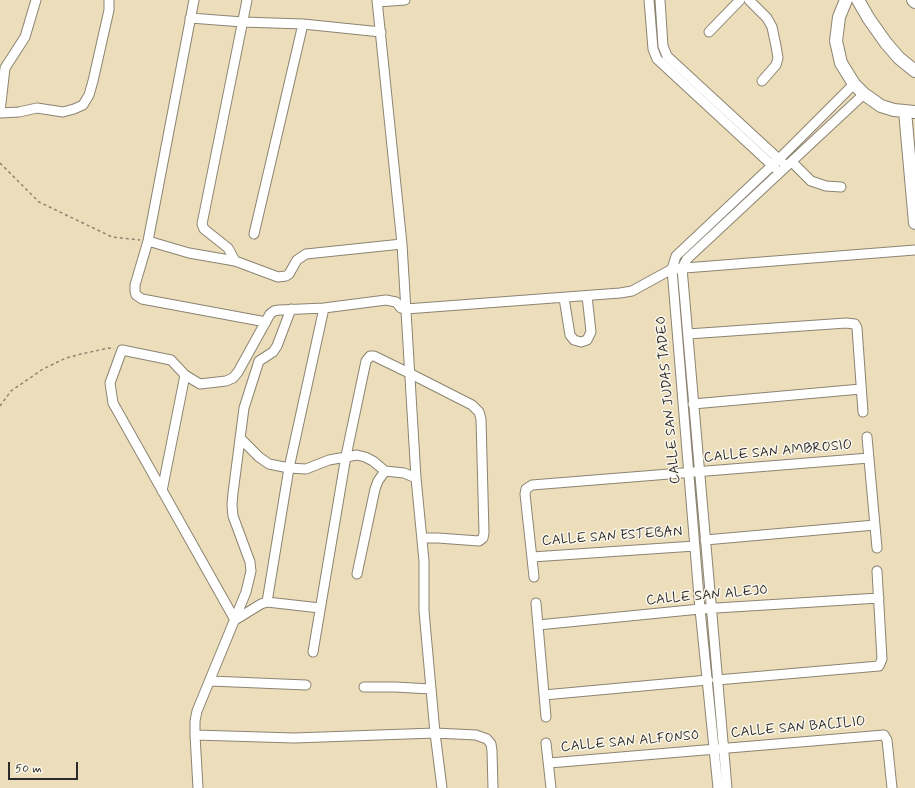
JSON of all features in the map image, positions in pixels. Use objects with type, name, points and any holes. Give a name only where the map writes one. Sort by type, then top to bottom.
[{"type":"main road","points":[[846,0],[840,17],[836,41],[841,63],[854,84],[864,94],[881,106],[910,112],[915,223]]},
{"type":"main road","points":[[858,0],[886,43],[899,58],[915,71]]},
{"type":"street","points":[[36,0],[25,37],[3,70],[0,112],[20,112],[37,108],[63,112],[82,105],[89,95],[93,81],[109,0]]},
{"type":"street","points":[[194,0],[148,241],[135,285],[135,291],[136,295],[142,299],[266,322]]},
{"type":"street","points":[[235,261],[228,248],[204,229],[202,224],[244,22],[247,0]]},
{"type":"street","points":[[405,0],[377,1],[402,244],[411,374],[416,478],[422,538],[424,611],[435,733],[442,788]]},
{"type":"street","points":[[649,0],[653,49],[657,59],[771,165],[786,166]]},
{"type":"street","points":[[660,0],[663,46],[667,56],[786,166],[811,181],[826,186],[841,187]]},
{"type":"street","points":[[709,32],[740,0]]},
{"type":"street","points":[[749,0],[767,18],[772,27],[778,58],[776,65],[762,81]]},
{"type":"street","points":[[190,18],[303,24],[381,32]]},
{"type":"street","points":[[254,234],[303,24]]},
{"type":"street","points":[[672,269],[676,256],[779,159],[854,84]]},
{"type":"street","points":[[682,268],[687,259],[864,94]]},
{"type":"street","points":[[148,241],[190,253],[235,261],[271,275],[282,277],[289,274],[299,257],[306,254],[402,244]]},
{"type":"street","points":[[235,620],[113,403],[110,383],[122,350],[164,357],[171,360],[185,375],[200,384],[226,381],[233,378],[238,372],[270,314],[274,311],[324,308],[390,300],[406,309],[620,293],[632,291],[672,269],[915,250]]},
{"type":"street","name":"CALLE SAN JUDAS TADEO","points":[[682,268],[717,680],[719,748],[718,788]]},
{"type":"street","name":"CALLE SAN JUDAS TADEO","points":[[672,269],[700,609],[708,680],[727,788]]},
{"type":"street","points":[[564,298],[570,335],[574,340],[581,342],[587,340],[591,332],[587,296]]},
{"type":"street","points":[[267,602],[289,468],[324,308]]},
{"type":"street","points":[[198,788],[195,735],[197,711],[246,592],[251,572],[250,562],[233,516],[232,493],[244,408],[256,367],[259,361],[269,355],[277,346],[291,309]]},
{"type":"street","points":[[688,334],[851,323],[855,324],[857,328],[863,412]]},
{"type":"street","points":[[313,652],[346,456],[368,358],[370,356],[374,356],[472,405],[479,412],[481,419],[483,538],[479,541],[422,538]]},
{"type":"street","points":[[162,491],[185,375]]},
{"type":"street","points":[[694,404],[861,388]]},
{"type":"street","points":[[868,437],[877,548]]},
{"type":"street","points":[[240,438],[259,457],[269,464],[289,468],[306,469],[329,460],[357,455],[373,461],[385,471],[404,473],[416,478]]},
{"type":"street","name":"CALLE SAN AMBROSIO","points":[[532,557],[525,494],[526,489],[534,485],[700,473],[869,458]]},
{"type":"street","points":[[357,574],[375,489],[378,481],[385,471]]},
{"type":"street","points":[[706,540],[875,525]]},
{"type":"street","name":"CALLE SAN ESTEBAN","points":[[532,557],[695,546]]},
{"type":"street","points":[[532,557],[534,577]]},
{"type":"street","points":[[717,680],[879,666],[882,659],[877,571]]},
{"type":"street","name":"CALLE SAN ALEJO","points":[[538,625],[712,608],[879,598]]},
{"type":"street","points":[[235,620],[267,602],[320,608]]},
{"type":"street","points":[[536,603],[546,717]]},
{"type":"street","points":[[544,695],[708,680]]},
{"type":"street","points":[[210,681],[306,685]]},
{"type":"street","points":[[364,687],[431,689]]},
{"type":"street","points":[[195,735],[294,738],[435,733],[476,735],[487,739],[490,744],[492,751],[493,788]]},
{"type":"street","name":"CALLE SAN BACILIO","points":[[719,748],[884,735],[887,740],[892,788]]},
{"type":"street","points":[[546,743],[550,788]]},
{"type":"street","name":"CALLE SAN ALFONSO","points":[[548,763],[719,748]]},
{"type":"path","points":[[0,163],[40,202],[112,237],[148,241]]},
{"type":"path","points":[[0,406],[11,391],[44,369],[66,358],[109,348],[122,350]]}]
